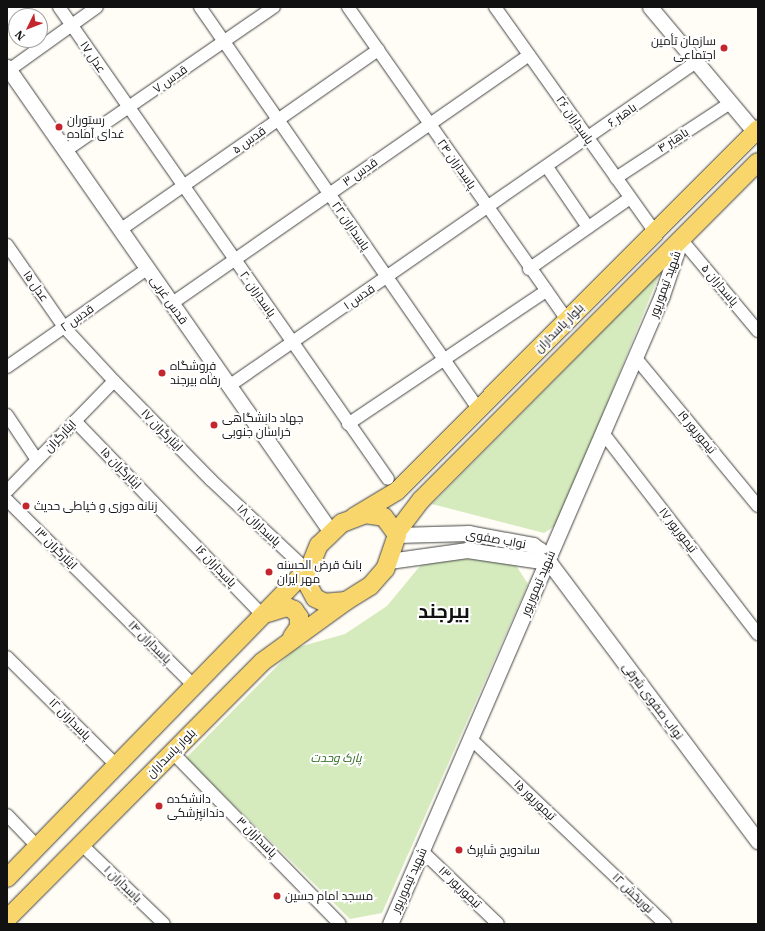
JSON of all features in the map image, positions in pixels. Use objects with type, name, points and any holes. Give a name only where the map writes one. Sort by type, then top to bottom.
[{"type":"main road","name":"بلوار پاسداران","points":[[354,517],[397,491],[757,130]]},
{"type":"main road","name":"بلوار پاسداران","points":[[396,534],[421,500],[758,162]]},
{"type":"main road","points":[[365,514],[384,517],[396,534],[389,561],[378,578],[346,601],[325,604],[315,598],[305,579],[307,570],[319,545],[330,532],[354,517],[365,514]]},
{"type":"main road","points":[[7,878],[266,615],[307,570]]},
{"type":"main road","name":"بلوار پاسداران","points":[[7,920],[262,662],[292,637],[346,601]]},
{"type":"main road","points":[[266,615],[287,607],[294,610],[299,617],[299,626],[292,637]]},
{"type":"street","points":[[7,16],[20,7]]},
{"type":"street","name":"عدل ۱۷","points":[[59,7],[128,108]]},
{"type":"street","points":[[8,68],[97,7]]},
{"type":"street","name":"پاسداران ۲۲","points":[[200,7],[478,409]]},
{"type":"street","name":"قدس ۷","points":[[65,151],[274,7]]},
{"type":"street","name":"پاسداران ۲۴","points":[[348,7],[529,269],[566,320]]},
{"type":"street","name":"پاسداران ۲۶","points":[[495,7],[655,232]]},
{"type":"street","points":[[650,7],[730,103],[757,130]]},
{"type":"street","name":"قدس ۵","points":[[120,230],[378,50]]},
{"type":"street","name":"قدس ۳","points":[[171,304],[529,55]]},
{"type":"street","name":"باهنر ۶","points":[[488,209],[696,62]]},
{"type":"street","name":"قدس غربی","points":[[8,68],[330,532]]},
{"type":"street","name":"باهنر ۴","points":[[616,178],[730,103]]},
{"type":"street","name":"پاسداران ۲۰","points":[[128,108],[388,479]]},
{"type":"street","points":[[547,168],[588,227]]},
{"type":"street","points":[[529,269],[630,198]]},
{"type":"street","name":"قدس ۱","points":[[229,386],[488,209]]},
{"type":"street","name":"پاسداران ۵","points":[[681,239],[758,331]]},
{"type":"street","name":"شهید تیمورپور","points":[[390,924],[603,433],[635,357],[681,239]]},
{"type":"street","name":"عدل ۱۵","points":[[7,246],[64,327],[114,381]]},
{"type":"street","name":"قدس ۲","points":[[7,367],[147,268]]},
{"type":"street","points":[[348,424],[546,291]]},
{"type":"street","name":"تیمورپور ۱۹","points":[[635,357],[758,506]]},
{"type":"street","name":"ایثارگران","points":[[7,491],[114,381]]},
{"type":"street","name":"ایثارگران ۱۷","points":[[114,381],[210,480]]},
{"type":"street","points":[[7,415],[37,460]]},
{"type":"street","name":"ایثارگران ۱۵","points":[[75,421],[168,516]]},
{"type":"street","name":"تیمورپور ۱۷","points":[[603,433],[755,630]]},
{"type":"street","name":"پاسداران ۱۸","points":[[210,480],[307,570]]},
{"type":"street","name":"ایثارگران ۱۳","points":[[7,500],[104,596]]},
{"type":"street","name":"پاسداران ۱۶","points":[[168,516],[266,615]]},
{"type":"street","name":"نواب صفوی","points":[[396,534],[430,532],[504,538],[533,545],[548,562]]},
{"type":"street","name":"نواب صفوی","points":[[389,561],[467,550],[548,562]]},
{"type":"street","name":"نواب صفوی شرقی","points":[[548,562],[758,841]]},
{"type":"street","name":"پاسداران ۱۴","points":[[104,596],[195,687]]},
{"type":"street","name":"پاسداران ۱۲","points":[[7,657],[117,766]]},
{"type":"street","name":"تیمورپور ۱۵","points":[[471,738],[600,862]]},
{"type":"street","name":"پاسداران ۳","points":[[172,752],[340,924]]},
{"type":"street","points":[[7,815],[38,847]]},
{"type":"street","name":"پاسداران ۱","points":[[81,844],[164,924]]},
{"type":"street","name":"تیمورپور ۱۳","points":[[422,851],[498,924]]},
{"type":"street","name":"نوربخش ۱۲","points":[[600,862],[665,924]]},
{"type":"green space","points":[[660,273],[558,524],[544,533],[432,504]]},
{"type":"green space","name":"پارک وحدت","points":[[468,553],[515,564],[528,584],[382,913],[350,919],[186,758],[295,648],[345,634],[387,606],[420,566]]},
{"type":"place","name":"سازمان تأمین اجتماعی","points":[[724,48]]},
{"type":"place","name":"رستوران غدای آماده","points":[[59,127]]},
{"type":"place","name":"فروشگاه رفاه بیرجند","points":[[162,373]]},
{"type":"place","name":"جهاد دانشگاهی خراسان جنوبی","points":[[214,425]]},
{"type":"place","name":"زنانه دوزی و خیاطی حدیث","points":[[26,506]]},
{"type":"place","name":"بانک قرض الحسنه مهر ایران","points":[[269,572]]},
{"type":"place","name":"دانشکده دندانپزشکی","points":[[159,806]]},
{"type":"place","name":"ساندویچ شاپرک","points":[[459,850]]},
{"type":"place","name":"مسجد امام حسین","points":[[277,896]]},
{"type":"district","name":"بیرجند","points":[[444,610]]}]
